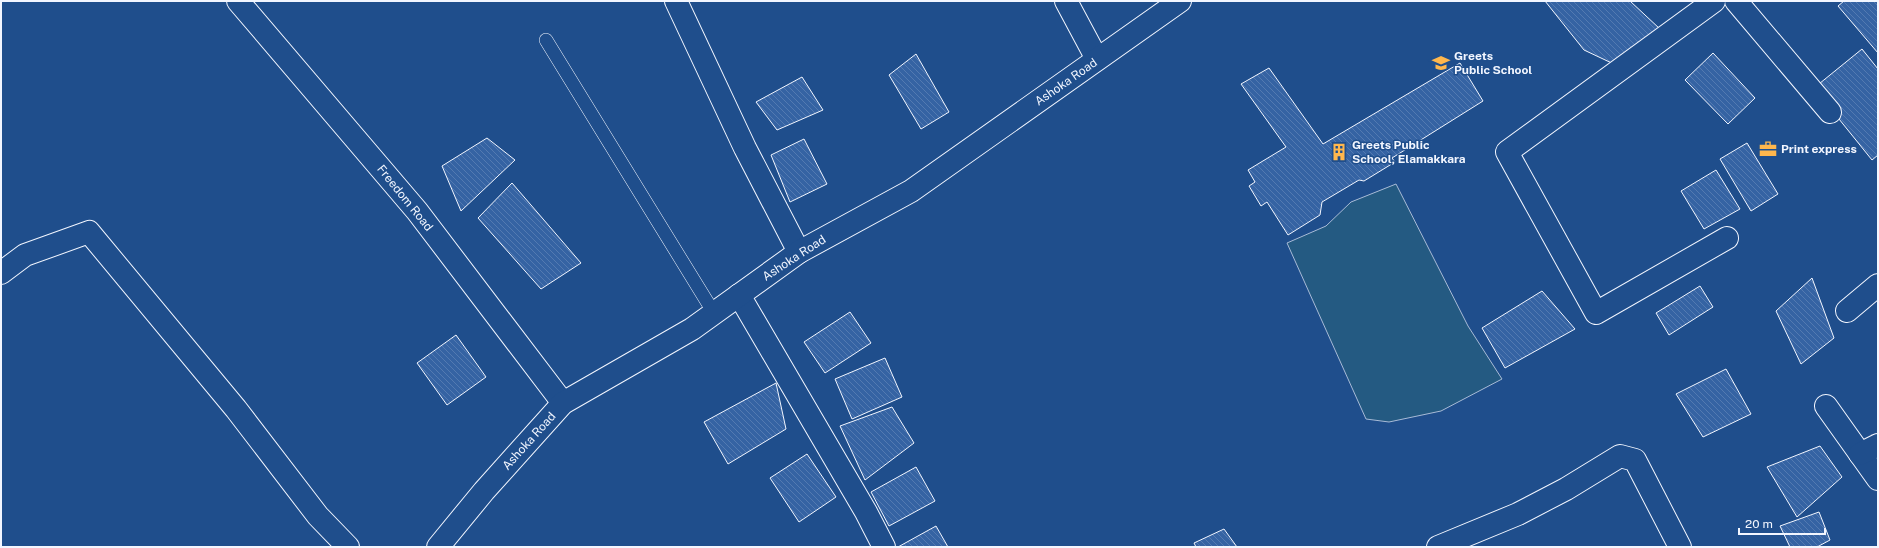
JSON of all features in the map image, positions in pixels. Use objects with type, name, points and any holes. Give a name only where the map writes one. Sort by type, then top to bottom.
[{"type":"street","name":"Freedom Road","points":[[238,1],[418,211],[563,403]]},
{"type":"street","points":[[676,1],[745,148],[799,252]]},
{"type":"street","points":[[1066,1],[1097,60]]},
{"type":"street","name":"Ashoka Road","points":[[438,547],[484,491],[563,403],[692,329],[799,252],[911,190],[1180,1]]},
{"type":"street","points":[[1714,1],[1507,152],[1596,313],[1727,238]]},
{"type":"street","points":[[1736,1],[1830,112]]},
{"type":"street","points":[[1,273],[25,255],[89,232],[231,403],[318,516],[348,547]]},
{"type":"street","points":[[1847,311],[1878,285]]},
{"type":"street","points":[[739,295],[866,512],[884,547]]},
{"type":"street","points":[[1826,406],[1869,449],[1878,479]]},
{"type":"street","points":[[1438,547],[1518,514],[1566,489],[1620,456],[1636,460],[1680,547]]},
{"type":"lane","points":[[546,40],[714,313]]},
{"type":"shaded area","points":[[1396,184],[1468,326],[1502,379],[1441,411],[1389,422],[1366,419],[1287,243],[1326,226],[1351,202]]},
{"type":"building","points":[[1545,1],[1630,1],[1660,29],[1618,66],[1584,50]]},
{"type":"building","points":[[1844,1],[1878,1],[1878,53],[1838,6]]},
{"type":"building","points":[[1862,49],[1878,69],[1878,155],[1872,160],[1814,88]]},
{"type":"building","points":[[1713,53],[1755,98],[1728,124],[1685,80]]},
{"type":"building","points":[[916,54],[949,112],[921,129],[889,75]]},
{"type":"building","name":"Greets Public School, Elamakkara","points":[[1460,63],[1483,101],[1392,158],[1395,162],[1364,181],[1359,180],[1322,202],[1320,215],[1288,235],[1267,202],[1261,206],[1249,186],[1255,182],[1248,170],[1286,147],[1241,84],[1269,68],[1323,144]]},
{"type":"building","points":[[802,77],[823,110],[777,130],[756,102]]},
{"type":"building","points":[[487,138],[515,160],[461,211],[442,166]]},
{"type":"building","points":[[804,139],[827,184],[790,202],[771,155]]},
{"type":"building","points":[[1747,143],[1778,194],[1751,211],[1720,159]]},
{"type":"building","points":[[1716,170],[1740,209],[1704,229],[1681,191]]},
{"type":"building","points":[[512,183],[581,263],[541,289],[478,218]]},
{"type":"building","points":[[1812,278],[1834,338],[1801,364],[1776,311]]},
{"type":"building","points":[[1700,286],[1713,307],[1669,335],[1656,313]]},
{"type":"building","points":[[1542,291],[1575,329],[1505,368],[1482,328]]},
{"type":"building","points":[[850,312],[871,343],[825,373],[804,342]]},
{"type":"building","points":[[456,335],[486,377],[447,405],[417,363]]},
{"type":"building","points":[[885,358],[902,397],[852,419],[835,379]]},
{"type":"building","points":[[1726,369],[1751,414],[1703,437],[1676,394]]},
{"type":"building","points":[[776,383],[786,429],[728,464],[704,422]]},
{"type":"building","points":[[892,407],[914,443],[865,480],[840,426]]},
{"type":"building","points":[[1820,446],[1842,477],[1797,517],[1767,467]]},
{"type":"building","points":[[807,454],[836,497],[799,522],[770,478]]},
{"type":"building","points":[[916,467],[935,501],[889,526],[871,492]]},
{"type":"building","points":[[1819,512],[1830,540],[1817,547],[1790,547],[1780,526]]},
{"type":"building","points":[[936,526],[948,547],[898,547]]},
{"type":"building","points":[[1224,529],[1237,547],[1196,547],[1194,543]]},
{"type":"place","name":"Greets Public School","points":[[1441,63]]},
{"type":"place","name":"Print express","points":[[1768,149]]},
{"type":"place","name":"Greets Public School, Elamakkara","points":[[1339,152]]}]
